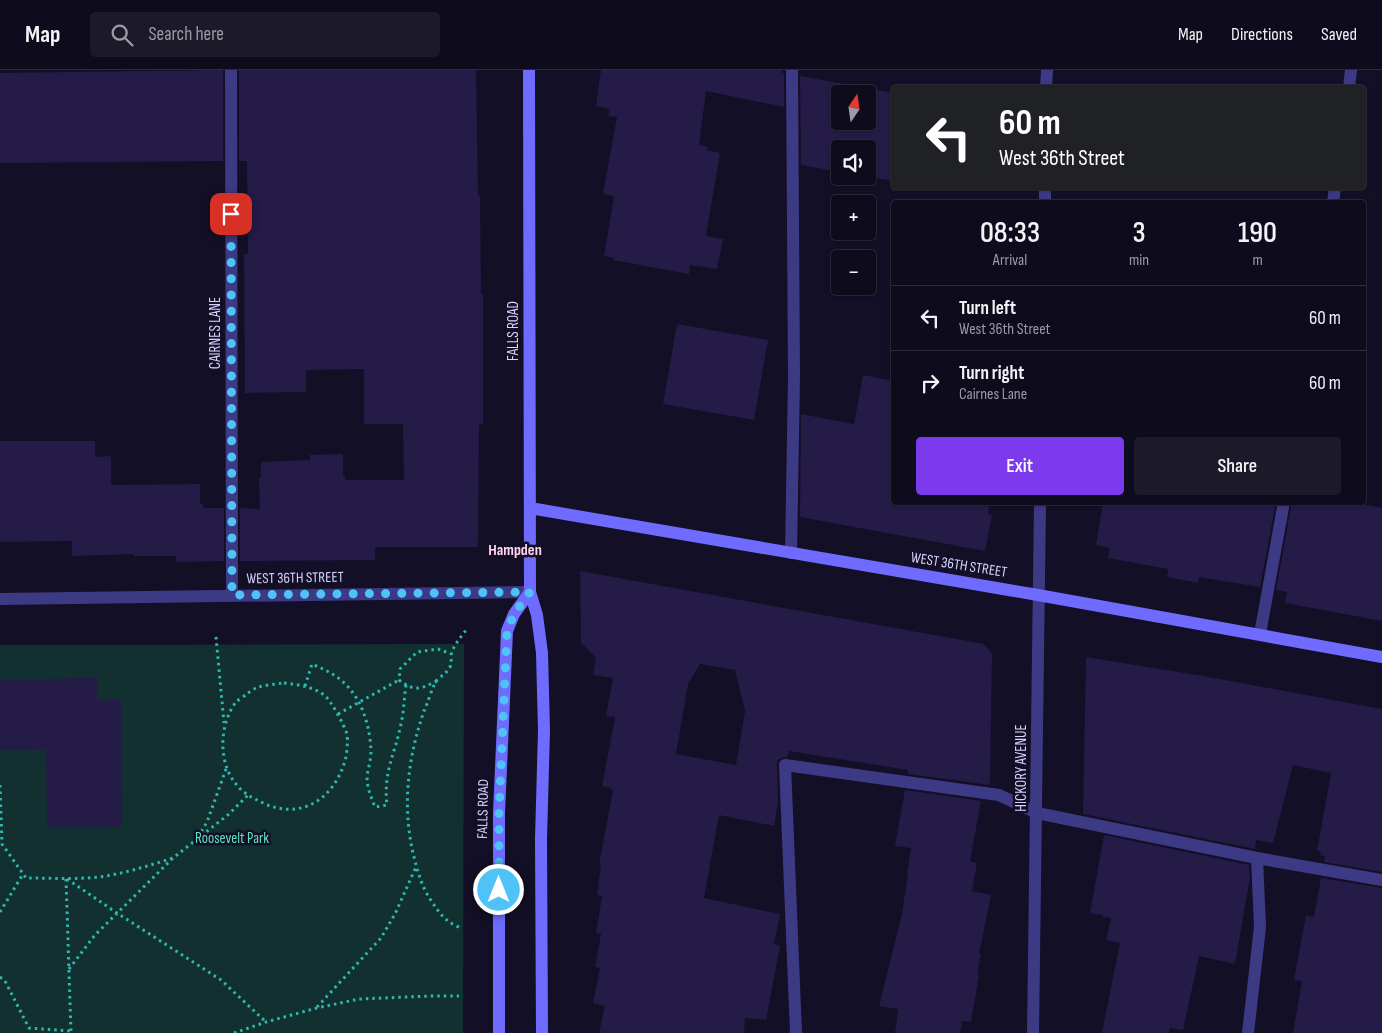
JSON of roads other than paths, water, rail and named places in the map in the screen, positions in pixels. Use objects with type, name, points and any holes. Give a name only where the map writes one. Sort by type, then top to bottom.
[{"type":"main road","name":"FALLS ROAD","points":[[529,70],[530,592],[537,616],[542,653],[544,730],[541,839],[542,1033]]},
{"type":"main road","name":"WEST 36TH STREET","points":[[530,508],[1038,595],[1382,657]]},
{"type":"main road","name":"FALLS ROAD","points":[[499,1033],[499,813],[507,631],[514,614],[530,592]]},
{"type":"street","name":"CAIRNES LANE","points":[[231,70],[232,595]]},
{"type":"street","points":[[790,553],[794,376],[792,70]]},
{"type":"street","points":[[1046,70],[1046,85]]},
{"type":"street","points":[[1349,85],[1351,70]]},
{"type":"street","name":"HICKORY AVENUE","points":[[1033,1033],[1040,505]]},
{"type":"street","points":[[1260,634],[1283,505]]},
{"type":"street","name":"WEST 36TH STREET","points":[[0,598],[530,592]]},
{"type":"street","points":[[796,1033],[785,765],[999,795],[1037,813],[1257,858],[1382,880]]},
{"type":"street","points":[[1248,1033],[1260,927],[1257,858]]},
{"type":"district","name":"Hampden","points":[[515,550]]},
{"type":"park label","name":"Roosevelt Park","points":[[232,838]]}]
